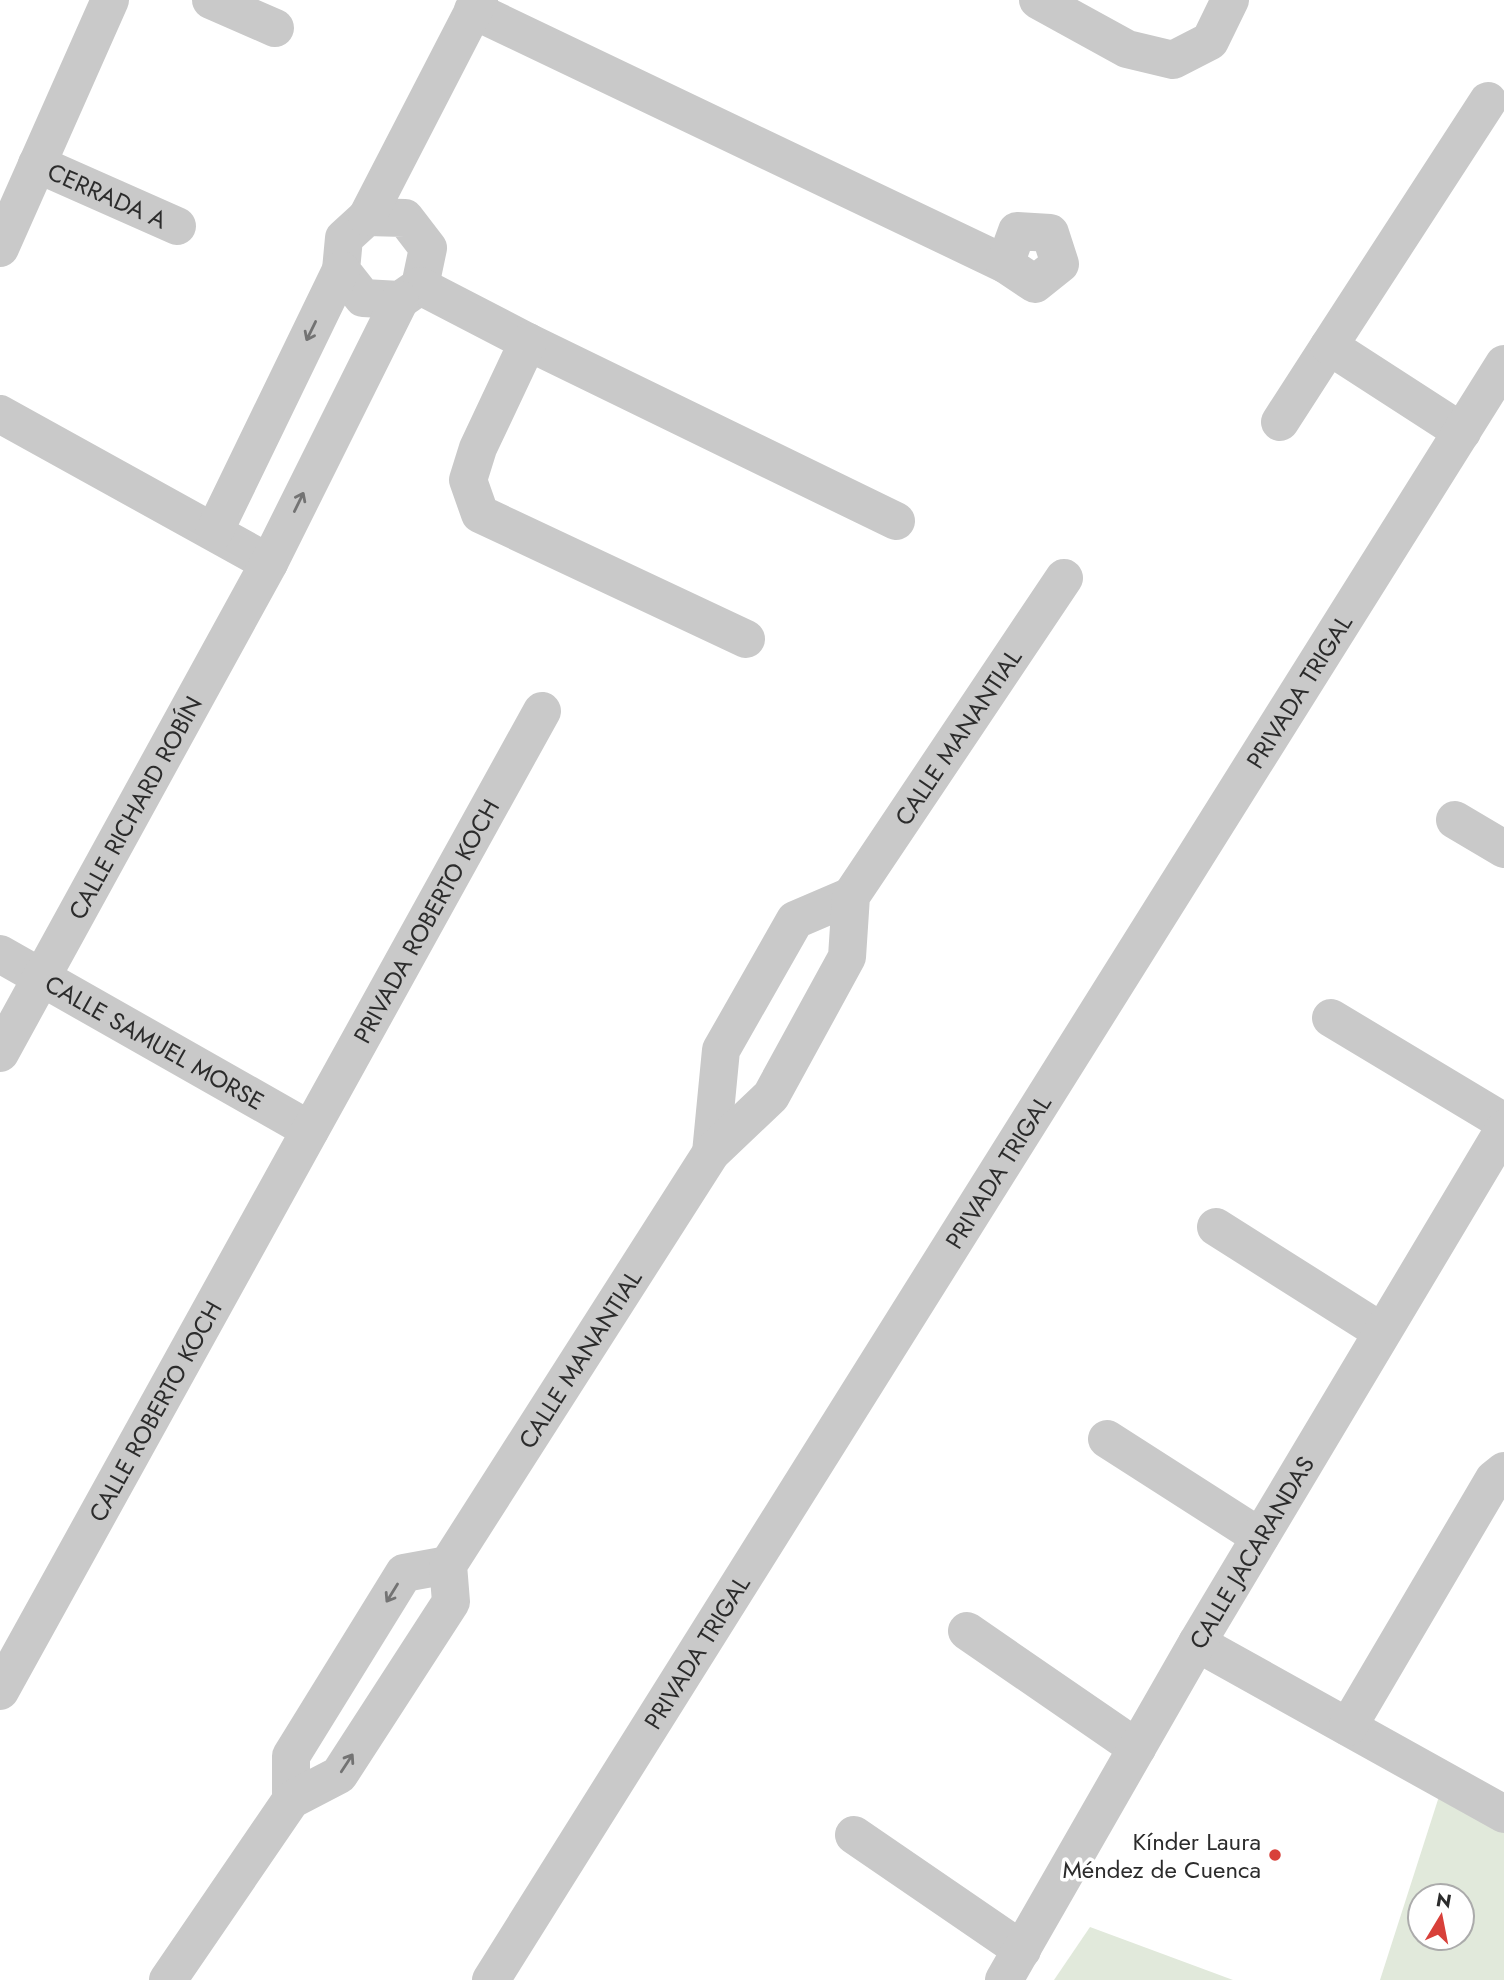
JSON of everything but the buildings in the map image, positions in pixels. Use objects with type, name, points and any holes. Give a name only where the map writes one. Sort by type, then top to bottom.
[{"type":"street","points":[[0,248],[110,0]]},
{"type":"street","points":[[211,0],[275,28]]},
{"type":"street","points":[[1038,0],[1127,49],[1174,60],[1210,41],[1230,0]]},
{"type":"street","points":[[214,533],[341,270],[344,238],[366,217],[476,5],[1005,264]]},
{"type":"street","points":[[1280,422],[1488,101]]},
{"type":"street","name":"CERRADA A","points":[[37,164],[177,226]]},
{"type":"street","points":[[366,217],[405,218],[428,248],[410,293]]},
{"type":"street","points":[[341,270],[363,298],[410,293],[528,342],[896,520]]},
{"type":"street","name":"CALLE RICHARD ROBÍN","points":[[0,1053],[269,563],[410,293]]},
{"type":"street","points":[[528,342],[478,447],[468,480],[480,514],[746,639]]},
{"type":"street","points":[[1329,346],[1462,432]]},
{"type":"street","name":"PRIVADA TRIGAL","points":[[491,1980],[1504,364]]},
{"type":"street","points":[[0,414],[269,563]]},
{"type":"street","name":"CALLE MANANTIAL","points":[[448,1565],[710,1153],[771,1096],[847,957],[851,896],[1063,578]]},
{"type":"street","name":"PRIVADA ROBERTO KOCH","points":[[310,1130],[542,711]]},
{"type":"street","points":[[1455,820],[1504,849]]},
{"type":"street","name":"CALLE MANANTIAL","points":[[710,1153],[721,1050],[795,919],[851,896]]},
{"type":"street","name":"CALLE SAMUEL MORSE","points":[[0,954],[310,1130]]},
{"type":"street","points":[[1332,1018],[1504,1122]]},
{"type":"street","name":"CALLE JACARANDAS","points":[[1013,1965],[1196,1643],[1504,1129]]},
{"type":"street","name":"CALLE ROBERTO KOCH","points":[[0,1691],[310,1130]]},
{"type":"street","points":[[1216,1227],[1382,1332]]},
{"type":"street","points":[[1107,1439],[1260,1537]]},
{"type":"street","points":[[1348,1727],[1494,1479],[1504,1471]]},
{"type":"street","points":[[168,1980],[291,1800],[339,1775],[451,1602],[448,1565],[404,1573],[291,1756],[291,1800]]},
{"type":"street","points":[[967,1631],[1137,1748]]},
{"type":"street","points":[[1196,1643],[1504,1814]]},
{"type":"street","points":[[853,1835],[1013,1965]]},
{"type":"shaded area","points":[[1443,1784],[1504,1818],[1504,1980],[1380,1980],[1406,1899],[1406,1952],[1476,1952],[1476,1882],[1412,1882]]},
{"type":"shaded area","points":[[1090,1927],[1233,1980],[1054,1980]]},
{"type":"place","name":"Kínder Laura Méndez de Cuenca","points":[[1275,1855]]}]
